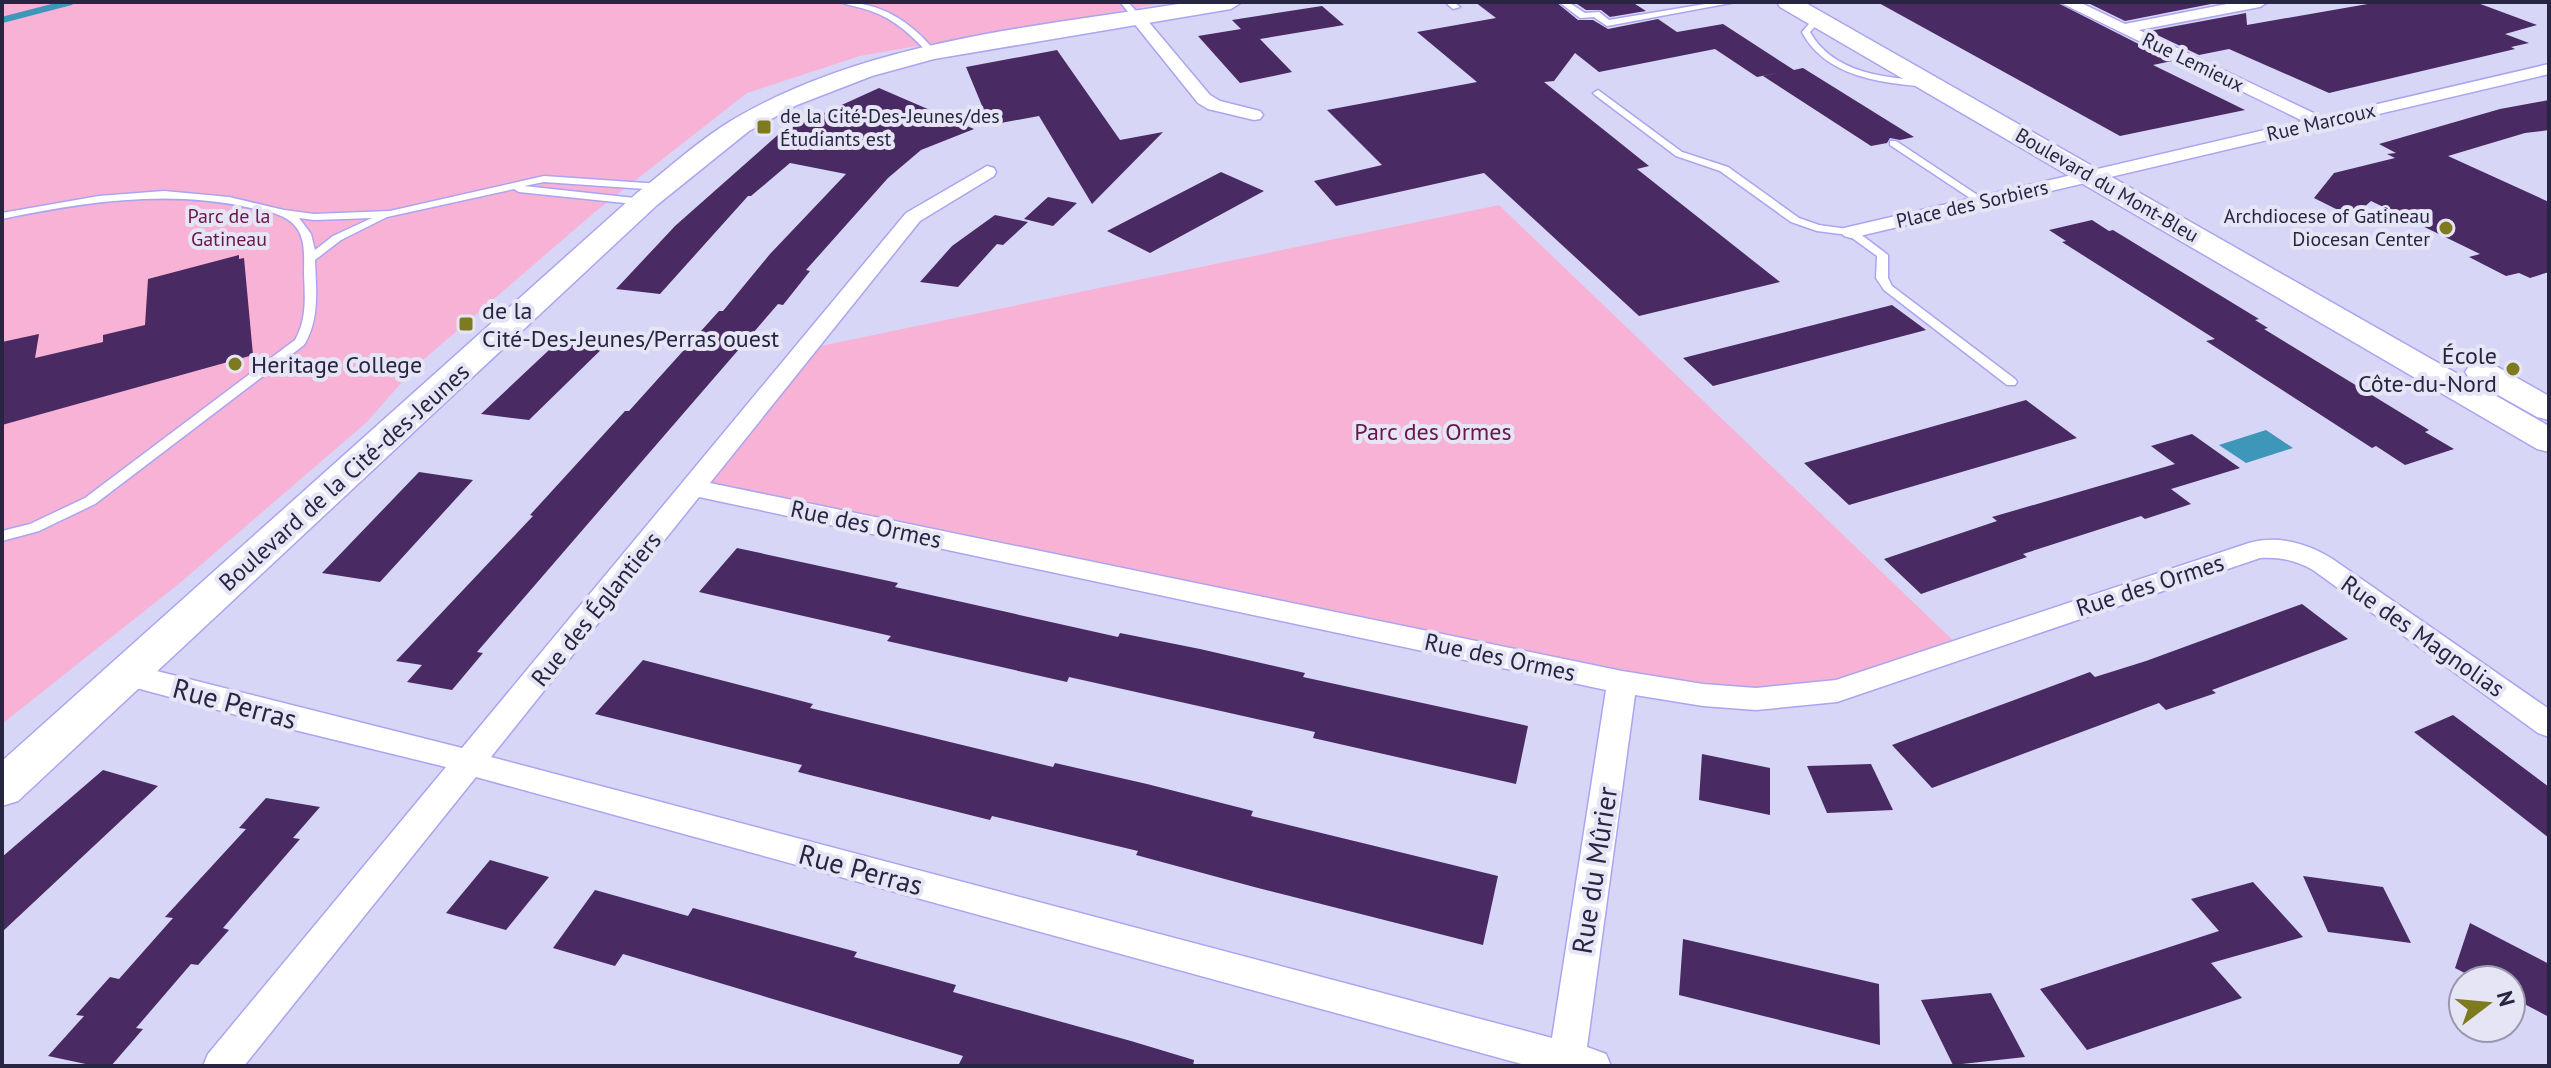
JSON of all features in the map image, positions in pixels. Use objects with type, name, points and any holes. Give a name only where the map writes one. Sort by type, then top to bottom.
[{"type":"street","name":"Boulevard de la Cité-des-Jeunes","points":[[2,788],[652,195],[721,139],[767,111],[848,76],[932,52],[1130,10],[1231,2]]},
{"type":"street","name":"Boulevard du Mont-Bleu","points":[[1788,2],[1822,11],[2124,170],[2549,410]]},
{"type":"street","name":"Rue Lemieux","points":[[2067,2],[2319,122]]},
{"type":"street","points":[[2123,29],[2260,2]]},
{"type":"street","points":[[1130,10],[1204,99],[1214,105],[1254,115]]},
{"type":"street","name":"Boulevard du Mont-Bleu","points":[[1822,11],[1931,84],[2549,441]]},
{"type":"street","name":"Rue Marcoux","points":[[2092,176],[2549,69]]},
{"type":"street","name":"Rue des Églantiers","points":[[221,1066],[913,217],[987,172]]},
{"type":"street","name":"Place des Sorbiers","points":[[1851,232],[2092,176]]},
{"type":"street","name":"Rue des Ormes","points":[[695,488],[1622,682],[1718,698],[1789,699],[1814,696],[2258,549],[2294,550]]},
{"type":"street","name":"Rue des Magnolias","points":[[2294,550],[2322,564],[2549,725]]},
{"type":"street","name":"Rue Perras","points":[[129,675],[470,762],[1580,1062]]},
{"type":"street","name":"Rue du Mûrier","points":[[1580,1062],[1622,682]]},
{"type":"lane","points":[[844,2],[871,6],[891,14],[932,52]]},
{"type":"lane","points":[[1563,2],[1583,16],[1596,14],[1607,23],[1733,2]]},
{"type":"lane","points":[[1598,93],[1679,154],[1724,169],[1795,220],[1817,228],[1851,232],[1883,255],[1882,278],[1888,288],[2011,382]]},
{"type":"lane","points":[[1893,143],[1983,202]]},
{"type":"lane","points":[[310,259],[337,238],[390,214],[544,179],[652,195]]},
{"type":"lane","points":[[487,191],[523,189],[652,195]]},
{"type":"lane","points":[[2,216],[83,201],[163,194],[226,199],[314,217],[390,214]]},
{"type":"lane","points":[[2,536],[34,528],[90,501],[300,342],[307,331],[310,317],[310,259],[302,227],[284,213]]},
{"type":"green space","name":"Parc de la Gatineau","points":[[2,2],[1170,2],[860,56],[747,93],[595,212],[416,366],[367,422],[181,582],[2,724]]},
{"type":"green space","name":"Parc des Ormes","points":[[1499,205],[1961,648],[1837,691],[1718,698],[695,488],[806,349]]},
{"type":"water","points":[[2266,430],[2293,448],[2246,463],[2219,445]]},
{"type":"building","points":[[1475,2],[1556,2],[1578,20],[1593,20],[1608,29],[1658,19],[1677,32],[1723,24],[1794,70],[1803,68],[1914,137],[1900,140],[1890,138],[1887,143],[1871,146],[1763,76],[1782,72],[1757,77],[1715,49],[1599,72],[1575,53],[1554,81],[1544,82],[1649,166],[1637,169],[1780,282],[1639,316],[1484,173],[1336,206],[1314,181],[1382,165],[1327,110],[1477,82],[1417,32],[1496,18]]},
{"type":"building","points":[[1574,2],[1632,2],[1646,11],[1610,17],[1601,10],[1586,10]]},
{"type":"building","points":[[1877,2],[2056,2],[2172,61],[2153,65],[2245,110],[2120,136]]},
{"type":"building","points":[[2086,2],[2221,2],[2125,21]]},
{"type":"building","points":[[2379,2],[2475,2],[2537,25],[2505,34],[2529,43],[2511,47],[2515,49],[2329,93],[2229,49],[2199,55],[2149,31],[2246,13],[2247,25]]},
{"type":"building","points":[[1322,6],[1344,25],[1260,39],[1292,72],[1240,83],[1198,36],[1241,29],[1232,20]]},
{"type":"building","points":[[1057,50],[1120,140],[1163,132],[1092,204],[1039,116],[990,125],[966,67]]},
{"type":"building","points":[[879,88],[974,129],[921,150],[888,178],[806,270],[810,271],[783,305],[778,304],[477,652],[483,653],[452,690],[407,682],[422,665],[396,661],[533,516],[530,515],[625,411],[629,411],[719,311],[723,311],[770,254],[846,174],[790,163],[748,196],[660,294],[616,289],[675,226],[780,133]]},
{"type":"building","points":[[2549,100],[2549,130],[2525,133],[2448,156],[2549,202],[2549,272],[2530,278],[2519,273],[2506,276],[2469,257],[2480,254],[2371,201],[2361,210],[2336,209],[2314,198],[2334,173],[2395,158],[2387,154],[2396,153],[2379,144],[2500,109]]},
{"type":"building","points":[[1221,172],[1264,191],[1150,253],[1107,231]]},
{"type":"building","points":[[1048,197],[1077,203],[1053,226],[1024,219]]},
{"type":"building","points":[[995,215],[1028,222],[1003,245],[997,244],[958,287],[920,282],[952,246]]},
{"type":"building","points":[[2092,220],[2259,319],[2255,320],[2268,328],[2264,329],[2429,430],[2425,432],[2454,449],[2405,465],[2376,446],[2372,448],[2206,341],[2215,339],[2062,242],[2066,241],[2049,230]]},
{"type":"building","points":[[239,255],[239,259],[244,258],[253,355],[2,425],[2,342],[39,334],[35,358],[103,342],[103,335],[145,325],[148,279]]},
{"type":"building","points":[[1892,305],[1926,330],[1713,386],[1683,358]]},
{"type":"building","points":[[565,335],[611,340],[529,420],[481,414]]},
{"type":"building","points":[[2026,400],[2077,438],[1849,505],[1804,463]]},
{"type":"building","points":[[2192,434],[2240,468],[2171,489],[2191,504],[2145,519],[2141,516],[2023,554],[2027,557],[1921,594],[1884,559],[1997,521],[1992,517],[2175,464],[2151,446]]},
{"type":"building","points":[[419,472],[473,480],[380,582],[322,573]]},
{"type":"building","points":[[737,548],[898,583],[895,587],[1118,637],[1120,633],[1200,649],[1305,673],[1303,677],[1528,726],[1516,784],[1313,738],[1315,732],[1069,677],[1067,682],[887,641],[891,636],[699,592]]},
{"type":"building","points":[[2302,604],[2348,639],[2212,690],[2216,693],[2166,710],[2159,703],[1932,788],[1892,745],[2090,672],[2095,677],[2146,661]]},
{"type":"building","points":[[643,660],[813,704],[810,708],[1053,767],[1055,763],[1147,784],[1253,811],[1251,816],[1498,876],[1483,945],[1136,855],[1138,851],[992,816],[990,820],[798,772],[802,765],[595,714]]},
{"type":"building","points":[[2453,715],[2549,787],[2549,838],[2414,732]]},
{"type":"building","points":[[1702,754],[1770,768],[1770,815],[1699,800]]},
{"type":"building","points":[[1871,764],[1893,810],[1827,813],[1807,766]]},
{"type":"building","points":[[103,770],[158,786],[2,932],[2,857]]},
{"type":"building","points":[[266,798],[320,807],[293,838],[300,839],[223,928],[229,930],[198,965],[191,964],[136,1028],[143,1029],[111,1066],[95,1066],[48,1056],[84,1016],[76,1015],[110,977],[119,979],[173,918],[165,917],[246,829],[239,828]]},
{"type":"building","points":[[490,860],[549,877],[506,930],[446,913]]},
{"type":"building","points":[[2303,876],[2383,887],[2411,943],[2328,932]]},
{"type":"building","points":[[2253,882],[2303,937],[2211,963],[2242,998],[2087,1050],[2040,989],[2219,931],[2191,899]]},
{"type":"building","points":[[595,890],[688,916],[693,908],[857,952],[854,957],[956,985],[953,992],[1194,1060],[1193,1066],[958,1066],[963,1056],[623,954],[615,966],[553,948]]},
{"type":"building","points":[[2470,923],[2549,964],[2549,1017],[2527,1005],[2527,964],[2456,964]]},
{"type":"building","points":[[1683,939],[1879,984],[1880,1045],[1679,995]]},
{"type":"building","points":[[1991,993],[2025,1057],[1953,1065],[1921,1000]]},
{"type":"waterway","points":[[2,20],[71,2]]},
{"type":"place","name":"de la Cité-Des-Jeunes/des Étudiants est","points":[[764,127]]},
{"type":"place","name":"Archdiocese of Gatineau Diocesan Center","points":[[2446,228]]},
{"type":"place","name":"de la Cité-Des-Jeunes/Perras ouest","points":[[466,324]]},
{"type":"place","name":"Heritage College","points":[[235,364]]},
{"type":"place","name":"École Côte-du-Nord","points":[[2513,369]]}]
